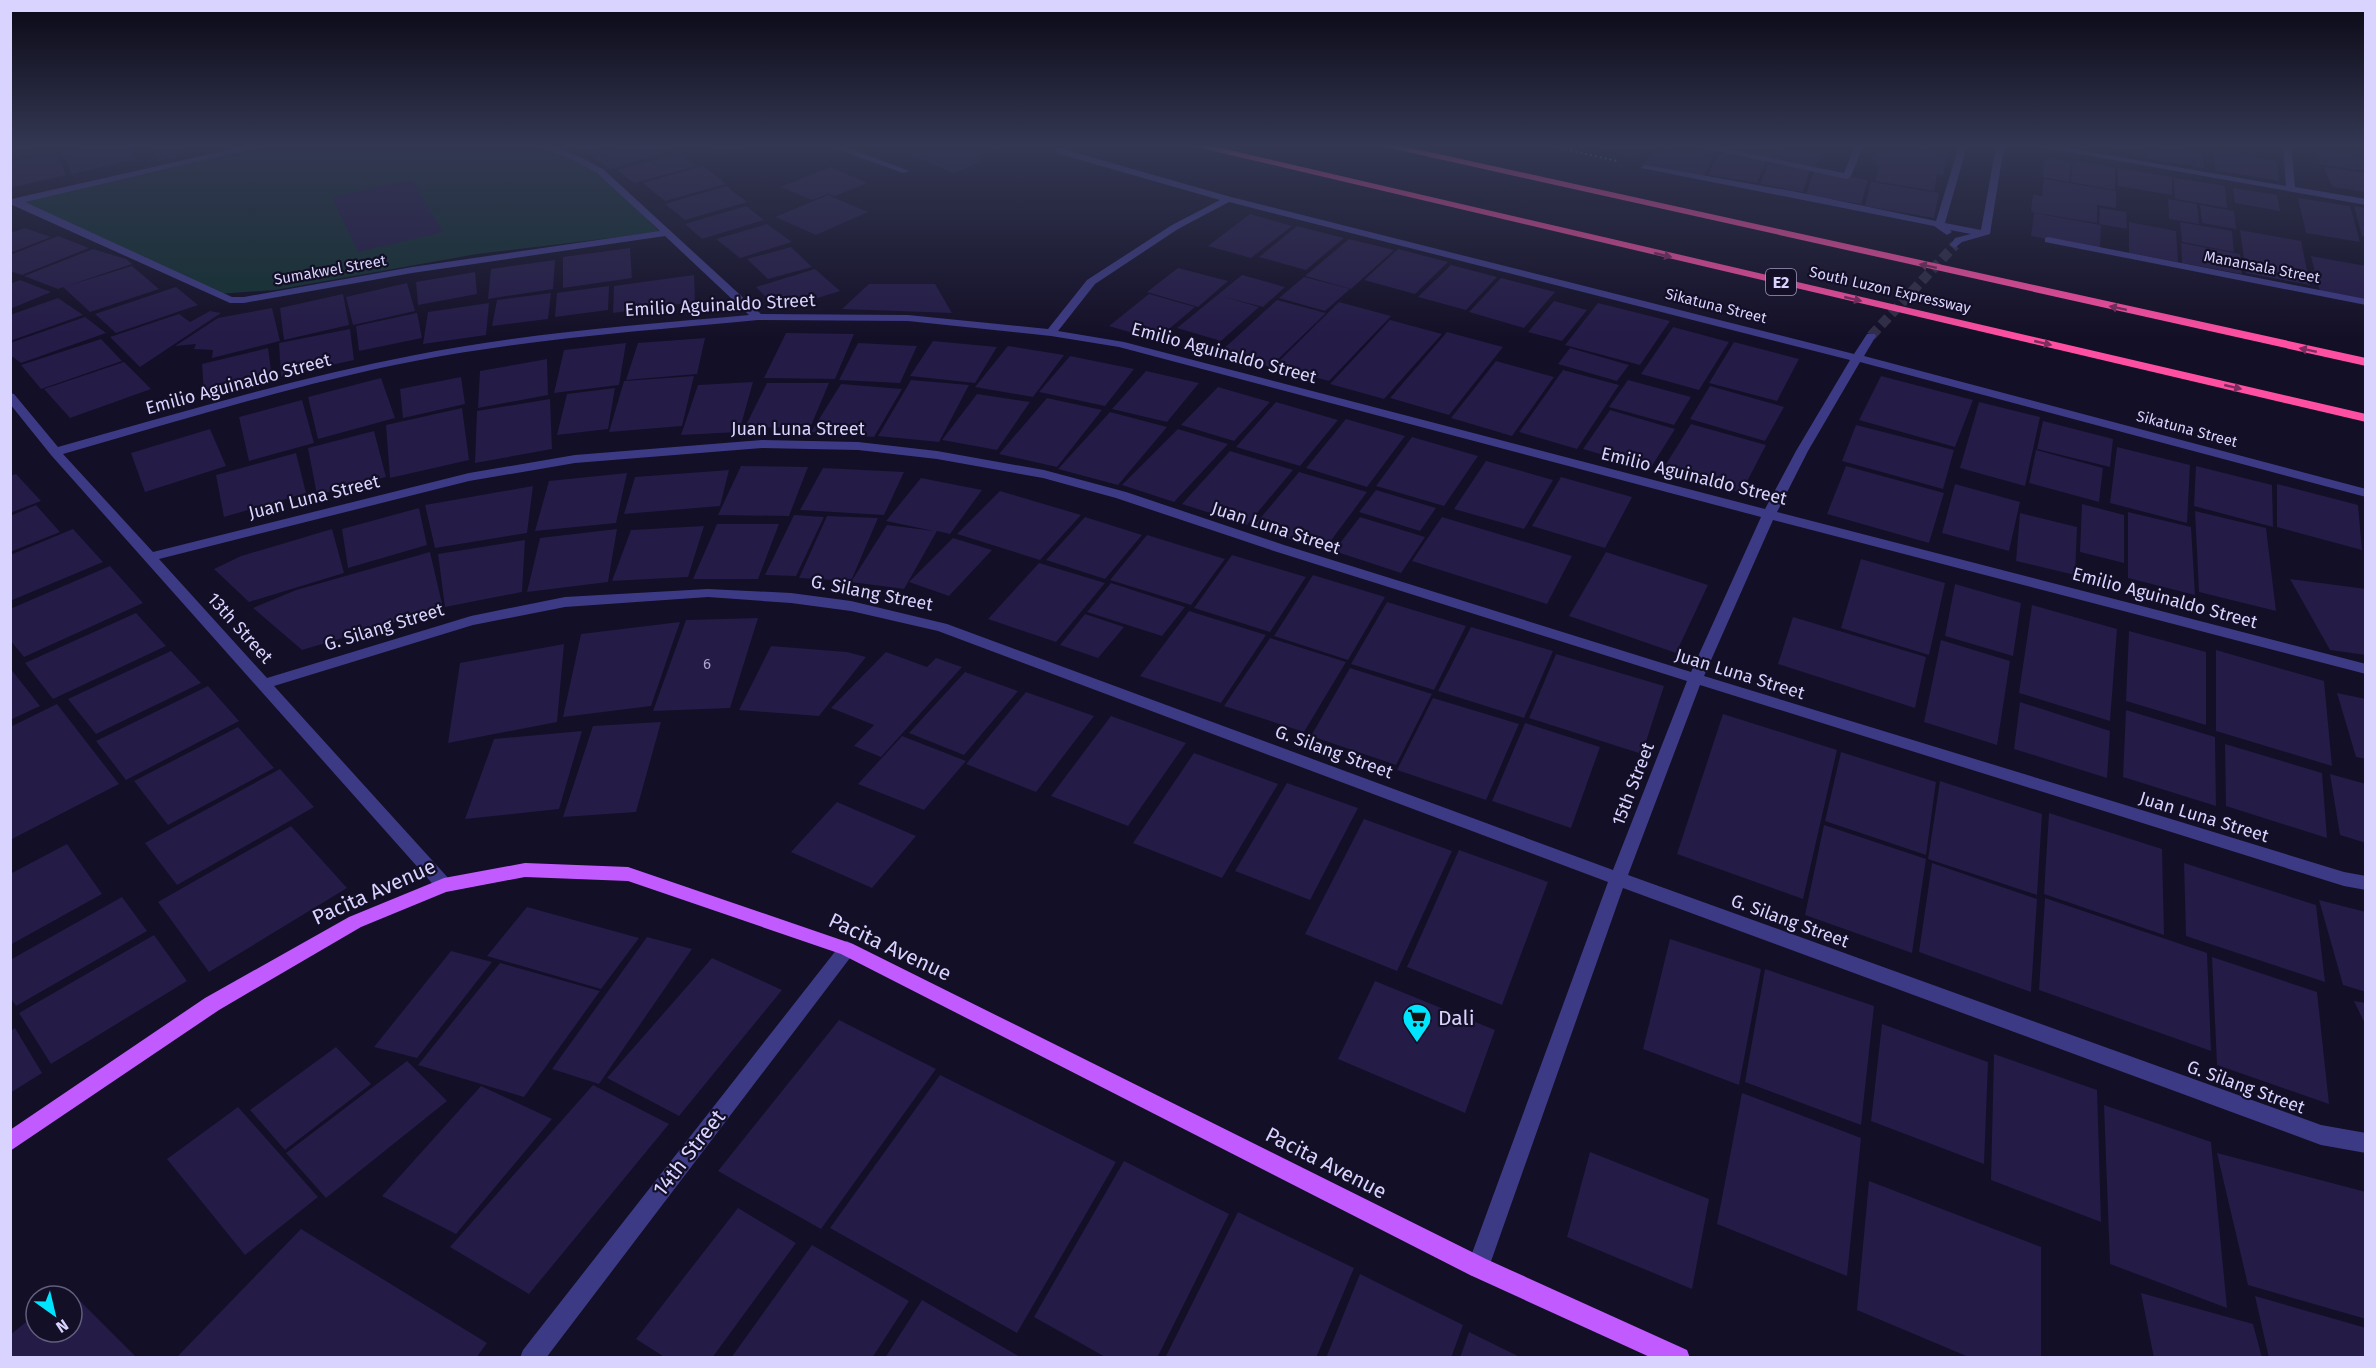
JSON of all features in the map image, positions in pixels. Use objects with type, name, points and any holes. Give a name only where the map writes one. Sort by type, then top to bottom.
[{"type":"highway","name":"South Luzon Expressway","points":[[1471,210],[2366,418]]},
{"type":"highway","name":"South Luzon Expressway","points":[[1676,210],[2366,362]]},
{"type":"main road","name":"Pacita Avenue","points":[[10,1142],[212,1004],[355,922],[444,885],[525,870],[628,874],[847,949],[1478,1267],[1679,1358]]},
{"type":"street","name":"Sumakwel Street","points":[[30,210],[230,300],[244,300],[412,270],[669,233]]},
{"type":"street","points":[[643,210],[758,317]]},
{"type":"street","points":[[1051,333],[1091,282],[1175,227],[1207,210]]},
{"type":"street","name":"Sikatuna Street","points":[[1271,210],[1857,358],[2366,493]]},
{"type":"street","points":[[1865,210],[1985,234]]},
{"type":"street","points":[[1939,226],[1944,210]]},
{"type":"street","points":[[1985,234],[1989,210]]},
{"type":"street","points":[[1939,226],[1956,242],[1985,234]]},
{"type":"street","name":"Manansala Street","points":[[2048,240],[2366,302]]},
{"type":"street","name":"Emilio Aguinaldo Street","points":[[55,452],[273,391],[414,358],[549,336],[758,317],[908,318],[1051,333],[1120,344],[2366,669]]},
{"type":"street","name":"15th Street","points":[[1478,1267],[1618,879],[1694,678],[1768,513],[1871,336]]},
{"type":"street","name":"13th Street","points":[[10,396],[55,452],[444,885]]},
{"type":"street","name":"Juan Luna Street","points":[[150,557],[470,477],[575,459],[762,444],[858,446],[938,455],[1033,472],[1110,492],[1279,548],[1694,678],[2321,872],[2366,883]]},
{"type":"street","name":"G. Silang Street","points":[[264,684],[471,621],[565,602],[708,593],[791,598],[851,606],[942,627],[1618,879],[2321,1135],[2366,1143]]},
{"type":"street","name":"14th Street","points":[[531,1358],[847,949]]},
{"type":"green space","points":[[38,210],[637,210],[660,232],[477,254],[275,290],[218,294]]},
{"type":"building","points":[[338,210],[430,210],[443,232],[358,252]]},
{"type":"building","points":[[672,210],[720,210],[685,220]]},
{"type":"building","points":[[733,210],[751,210],[764,220],[702,239],[685,224]]},
{"type":"building","points":[[792,210],[863,210],[868,212],[816,235],[775,217]]},
{"type":"building","points":[[1887,210],[1936,210],[1934,218]]},
{"type":"building","points":[[2031,210],[2097,210],[2097,223],[2031,212]]},
{"type":"building","points":[[2100,210],[2126,212],[2127,229],[2099,224]]},
{"type":"building","points":[[2169,210],[2198,210],[2199,224],[2169,219]]},
{"type":"building","points":[[2201,210],[2227,210],[2234,211],[2236,229],[2202,223]]},
{"type":"building","points":[[2301,210],[2351,210],[2360,242],[2306,233]]},
{"type":"building","points":[[2355,210],[2366,210],[2366,237],[2362,236]]},
{"type":"building","points":[[2034,213],[2101,225],[2100,249],[2031,236]]},
{"type":"building","points":[[1250,214],[1292,226],[1251,258],[1208,246]]},
{"type":"building","points":[[2129,222],[2176,231],[2178,262],[2129,253]]},
{"type":"building","points":[[2180,222],[2232,231],[2234,252],[2182,242]]},
{"type":"building","points":[[767,224],[792,242],[740,258],[716,239]]},
{"type":"building","points":[[1297,226],[1344,238],[1306,270],[1259,257]]},
{"type":"building","points":[[25,228],[51,237],[10,253],[10,233]]},
{"type":"building","points":[[2240,230],[2301,241],[2310,285],[2246,273]]},
{"type":"building","points":[[58,236],[89,248],[22,275],[10,271],[10,255]]},
{"type":"building","points":[[1349,239],[1394,250],[1351,289],[1305,276]]},
{"type":"building","points":[[2181,243],[2240,254],[2242,274],[2182,263]]},
{"type":"building","points":[[791,247],[812,267],[768,279],[747,259]]},
{"type":"building","points":[[630,248],[632,278],[563,288],[563,257]]},
{"type":"building","points":[[93,249],[126,259],[132,264],[67,286],[132,266],[159,289],[90,312],[63,287],[58,289],[24,276]]},
{"type":"building","points":[[1398,249],[1448,262],[1415,294],[1364,280]]},
{"type":"building","points":[[2311,256],[2366,266],[2366,300],[2320,292]]},
{"type":"building","points":[[555,260],[553,289],[488,299],[491,269]]},
{"type":"building","points":[[1451,265],[1497,277],[1466,310],[1418,297]]},
{"type":"building","points":[[1178,268],[1228,281],[1198,307],[1147,292]]},
{"type":"building","points":[[815,269],[840,291],[779,310],[756,287]]},
{"type":"building","points":[[475,272],[477,294],[418,305],[416,282]]},
{"type":"building","points":[[694,275],[695,302],[613,313],[614,286]]},
{"type":"building","points":[[1242,275],[1285,287],[1263,307],[1221,296],[1259,307],[1221,341],[1177,328]]},
{"type":"building","points":[[1304,277],[1350,289],[1325,311],[1279,298]]},
{"type":"building","points":[[1501,278],[1555,292],[1524,328],[1469,312]]},
{"type":"building","points":[[20,280],[51,292],[10,309],[10,284]]},
{"type":"building","points":[[407,283],[415,311],[353,325],[346,297]]},
{"type":"building","points":[[869,284],[935,284],[952,313],[842,309]]},
{"type":"building","points":[[609,286],[608,310],[555,317],[557,293]]},
{"type":"building","points":[[176,287],[198,305],[116,333],[95,314]]},
{"type":"building","points":[[551,293],[548,319],[492,326],[497,300]]},
{"type":"building","points":[[343,294],[349,325],[284,340],[280,308]]},
{"type":"building","points":[[1149,294],[1195,307],[1156,340],[1109,326]]},
{"type":"building","points":[[58,298],[83,315],[10,341],[10,315]]},
{"type":"building","points":[[1277,300],[1326,313],[1270,367],[1219,353]]},
{"type":"building","points":[[1554,301],[1587,310],[1562,341],[1528,332]]},
{"type":"building","points":[[1339,302],[1391,316],[1329,381],[1274,366]]},
{"type":"building","points":[[489,303],[486,335],[423,344],[428,312]]},
{"type":"building","points":[[1598,303],[1670,321],[1640,365],[1565,345]]},
{"type":"building","points":[[272,308],[280,341],[212,358],[213,350],[194,349],[196,344],[175,346],[218,318]]},
{"type":"building","points":[[210,311],[221,313],[140,367],[110,337],[179,314],[190,322]]},
{"type":"building","points":[[417,313],[422,338],[359,351],[356,326]]},
{"type":"building","points":[[85,317],[106,333],[21,363],[10,355],[10,343]]},
{"type":"building","points":[[1390,320],[1442,334],[1384,399],[1330,384]]},
{"type":"building","points":[[1673,327],[1729,342],[1699,390],[1641,374]]},
{"type":"building","points":[[350,329],[354,360],[281,376],[279,343]]},
{"type":"building","points":[[1447,332],[1503,347],[1449,415],[1390,398]]},
{"type":"building","points":[[786,333],[854,334],[835,379],[764,378]]},
{"type":"building","points":[[705,338],[697,374],[626,380],[638,343]]},
{"type":"building","points":[[101,339],[122,361],[41,389],[21,365]]},
{"type":"building","points":[[933,341],[997,347],[975,383],[910,376]]},
{"type":"building","points":[[1734,342],[1799,359],[1777,401],[1709,383]]},
{"type":"building","points":[[626,343],[619,385],[554,393],[564,350]]},
{"type":"building","points":[[858,343],[917,346],[900,383],[839,380]]},
{"type":"building","points":[[1008,346],[1064,355],[1033,397],[975,387]]},
{"type":"building","points":[[268,348],[272,377],[204,393],[202,364]]},
{"type":"building","points":[[1570,348],[1629,365],[1617,381],[1558,364]]},
{"type":"building","points":[[1070,356],[1134,369],[1105,406],[1039,392]]},
{"type":"building","points":[[547,359],[548,395],[478,408],[480,371]]},
{"type":"building","points":[[1496,361],[1554,377],[1512,436],[1451,418]]},
{"type":"building","points":[[124,362],[151,389],[70,418],[44,389]]},
{"type":"building","points":[[1563,370],[1619,385],[1577,449],[1519,432]]},
{"type":"building","points":[[1146,371],[1199,383],[1167,422],[1112,409]]},
{"type":"building","points":[[694,376],[682,426],[609,432],[624,381]]},
{"type":"building","points":[[1881,376],[1973,400],[1955,447],[1859,420]]},
{"type":"building","points":[[461,377],[465,404],[403,418],[400,389]]},
{"type":"building","points":[[381,378],[395,418],[318,439],[308,397]]},
{"type":"building","points":[[911,380],[969,385],[939,442],[878,436]]},
{"type":"building","points":[[1628,380],[1691,397],[1674,425],[1609,407]]},
{"type":"building","points":[[753,382],[739,432],[681,435],[698,385]]},
{"type":"building","points":[[767,383],[829,383],[810,428],[745,427]]},
{"type":"building","points":[[841,384],[902,389],[874,437],[811,432]]},
{"type":"building","points":[[1710,386],[1784,407],[1765,441],[1690,419]]},
{"type":"building","points":[[1218,387],[1270,402],[1234,441],[1181,425]]},
{"type":"building","points":[[615,388],[608,429],[557,435],[567,394]]},
{"type":"building","points":[[977,394],[1030,402],[997,450],[942,440]]},
{"type":"building","points":[[1047,398],[1102,410],[1057,467],[999,454]]},
{"type":"building","points":[[550,399],[552,449],[475,463],[477,411]]},
{"type":"building","points":[[302,400],[314,443],[249,461],[239,417]]},
{"type":"building","points":[[1276,402],[1338,420],[1300,466],[1236,447]]},
{"type":"building","points":[[1979,402],[2040,417],[2025,486],[1960,468]]},
{"type":"building","points":[[462,408],[469,460],[390,478],[386,425]]},
{"type":"building","points":[[1610,410],[1675,429],[1650,469],[1583,449]]},
{"type":"building","points":[[1110,412],[1167,427],[1118,485],[1058,469]]},
{"type":"building","points":[[1346,419],[1405,436],[1367,487],[1306,468]]},
{"type":"building","points":[[2043,421],[2113,439],[2110,467],[2037,449]]},
{"type":"building","points":[[1691,424],[1766,445],[1741,493],[1663,469]]},
{"type":"building","points":[[1856,425],[1954,450],[1943,489],[1842,461]]},
{"type":"building","points":[[210,429],[226,466],[145,492],[131,453]]},
{"type":"building","points":[[1178,429],[1228,444],[1174,502],[1122,485]]},
{"type":"building","points":[[374,431],[386,477],[317,495],[308,448]]},
{"type":"building","points":[[1412,437],[1478,456],[1444,506],[1376,486]]},
{"type":"building","points":[[2117,447],[2190,465],[2187,523],[2110,503]]},
{"type":"building","points":[[2036,450],[2103,468],[2099,502],[2029,483]]},
{"type":"building","points":[[1230,451],[1293,470],[1247,525],[1182,504]]},
{"type":"building","points":[[296,453],[306,493],[224,517],[216,475]]},
{"type":"building","points":[[1486,461],[1553,480],[1524,529],[1454,509]]},
{"type":"building","points":[[741,466],[808,467],[789,516],[718,515]]},
{"type":"building","points":[[1846,466],[1944,493],[1929,543],[1827,514]]},
{"type":"building","points":[[2196,466],[2272,485],[2273,527],[2194,506]]},
{"type":"building","points":[[823,468],[904,472],[884,515],[800,510]]},
{"type":"building","points":[[729,470],[720,506],[624,514],[635,477]]},
{"type":"building","points":[[1299,472],[1367,492],[1324,550],[1253,527]]},
{"type":"building","points":[[627,473],[616,523],[535,531],[549,481]]},
{"type":"building","points":[[16,474],[41,501],[10,513],[10,476]]},
{"type":"building","points":[[1561,477],[1632,497],[1605,548],[1532,526]]},
{"type":"building","points":[[921,478],[982,490],[950,534],[937,531],[904,589],[851,582],[887,525],[934,531],[886,521]]},
{"type":"building","points":[[1955,484],[2020,502],[2009,551],[1942,533]]},
{"type":"building","points":[[2277,484],[2358,505],[2362,550],[2277,527]]},
{"type":"building","points":[[533,486],[527,533],[435,548],[425,505]]},
{"type":"building","points":[[1376,490],[1436,508],[1420,531],[1359,512]]},
{"type":"building","points":[[1000,491],[1081,515],[1040,560],[957,534]]},
{"type":"building","points":[[2082,504],[2124,515],[2124,563],[2080,552]]},
{"type":"building","points":[[36,505],[60,532],[10,552],[10,516]]},
{"type":"building","points":[[419,508],[427,545],[348,568],[342,529]]},
{"type":"building","points":[[2195,511],[2266,528],[2276,611],[2199,592]]},
{"type":"building","points":[[2128,512],[2191,527],[2195,595],[2128,578]]},
{"type":"building","points":[[2020,513],[2077,527],[2075,575],[2016,561]]},
{"type":"building","points":[[794,515],[824,517],[796,576],[765,575]]},
{"type":"building","points":[[827,516],[878,518],[851,581],[799,578]]},
{"type":"building","points":[[1085,517],[1142,535],[1105,579],[1046,560]]},
{"type":"building","points":[[1360,517],[1425,537],[1401,573],[1334,551]]},
{"type":"building","points":[[1442,517],[1572,556],[1547,604],[1412,561]]},
{"type":"building","points":[[717,524],[779,524],[758,579],[693,579]]},
{"type":"building","points":[[704,526],[688,577],[612,581],[631,530]]},
{"type":"building","points":[[73,529],[103,562],[10,601],[10,555]]},
{"type":"building","points":[[332,529],[344,573],[249,602],[214,569],[241,556]]},
{"type":"building","points":[[617,529],[608,582],[527,592],[540,538]]},
{"type":"building","points":[[1147,535],[1225,559],[1191,605],[1110,580]]},
{"type":"building","points":[[953,538],[992,550],[949,596],[909,582]]},
{"type":"building","points":[[525,540],[522,592],[445,607],[438,554]]},
{"type":"building","points":[[430,552],[443,608],[302,650],[253,608],[296,590]]},
{"type":"building","points":[[1606,552],[1708,585],[1676,653],[1569,616]]},
{"type":"building","points":[[1232,555],[1306,577],[1270,632],[1194,608]]},
{"type":"building","points":[[1861,559],[1945,583],[1929,655],[1841,628]]},
{"type":"building","points":[[1039,563],[1105,583],[1056,642],[988,619]]},
{"type":"building","points":[[110,566],[143,603],[24,657],[10,640],[10,609]]},
{"type":"building","points":[[1313,575],[1385,597],[1348,660],[1274,636]]},
{"type":"building","points":[[2290,579],[2366,589],[2366,655],[2330,650]]},
{"type":"building","points":[[1111,583],[1185,607],[1162,636],[1087,612]]},
{"type":"building","points":[[1955,584],[2021,603],[2013,656],[1945,636]]},
{"type":"building","points":[[1387,602],[1466,626],[1434,690],[1351,664]]},
{"type":"building","points":[[2032,605],[2117,629],[2110,721],[2019,693]]},
{"type":"building","points":[[1189,611],[1266,635],[1221,703],[1140,676]]},
{"type":"building","points":[[136,613],[166,646],[53,699],[25,663]]},
{"type":"building","points":[[1085,614],[1124,627],[1098,658],[1060,645]]},
{"type":"building","points":[[1793,617],[1926,657],[1915,708],[1778,664]]},
{"type":"building","points":[[758,618],[730,708],[653,711],[686,620]]},
{"type":"building","points":[[680,622],[651,706],[563,717],[581,634]]},
{"type":"building","points":[[1471,627],[1553,651],[1524,718],[1438,691]]},
{"type":"building","points":[[2129,631],[2206,652],[2206,725],[2126,701]]},
{"type":"building","points":[[1270,638],[1346,662],[1304,732],[1224,706]]},
{"type":"building","points":[[1941,640],[2010,661],[1997,745],[1924,722]]},
{"type":"building","points":[[564,644],[557,722],[448,743],[460,663]]},
{"type":"building","points":[[771,646],[847,652],[866,657],[819,716],[739,710]]},
{"type":"building","points":[[2216,650],[2324,681],[2332,766],[2216,731]]},
{"type":"building","points":[[171,651],[201,683],[96,734],[68,699]]},
{"type":"building","points":[[886,652],[927,667],[936,658],[962,667],[881,757],[854,746],[874,725],[831,708]]},
{"type":"building","points":[[1556,654],[1664,686],[1642,754],[1529,718]]},
{"type":"building","points":[[10,668],[40,706],[10,720]]},
{"type":"building","points":[[1350,668],[1432,694],[1396,765],[1311,736]]},
{"type":"building","points":[[965,672],[1018,691],[964,755],[909,733]]},
{"type":"building","points":[[208,686],[239,721],[126,780],[96,741]]},
{"type":"building","points":[[1026,692],[1094,716],[1036,792],[966,764]]},
{"type":"building","points":[[2337,693],[2366,699],[2366,759],[2356,757]]},
{"type":"building","points":[[1433,698],[1519,724],[1486,800],[1397,770]]},
{"type":"building","points":[[2020,702],[2110,731],[2107,778],[2014,749]]},
{"type":"building","points":[[57,704],[119,784],[10,840],[10,727]]},
{"type":"building","points":[[2126,710],[2215,737],[2216,806],[2123,777]]},
{"type":"building","points":[[1723,714],[1837,750],[1803,899],[1677,854]]},
{"type":"building","points":[[1111,716],[1186,743],[1128,826],[1051,796]]},
{"type":"building","points":[[661,722],[636,812],[563,817],[593,726]]},
{"type":"building","points":[[1525,723],[1600,747],[1571,828],[1492,801]]},
{"type":"building","points":[[238,727],[274,768],[168,825],[134,781]]},
{"type":"building","points":[[582,731],[559,809],[465,819],[494,739]]},
{"type":"building","points":[[902,736],[966,761],[924,810],[858,784]]},
{"type":"building","points":[[2225,744],[2322,773],[2327,838],[2226,806]]},
{"type":"building","points":[[1841,752],[1936,782],[1926,855],[1825,821]]},
{"type":"building","points":[[1194,753],[1278,784],[1222,878],[1133,843]]},
{"type":"building","points":[[280,769],[314,807],[177,885],[145,843]]},
{"type":"building","points":[[2330,774],[2366,784],[2366,843],[2340,835]]},
{"type":"building","points":[[1940,781],[2042,814],[2037,895],[1928,859]]},
{"type":"building","points":[[1287,783],[1358,808],[1310,900],[1235,871]]},
{"type":"building","points":[[837,802],[916,836],[872,888],[791,852]]},
{"type":"building","points":[[2049,813],[2162,849],[2164,935],[2044,894]]},
{"type":"building","points":[[1364,819],[1452,851],[1397,971],[1305,934]]},
{"type":"building","points":[[1824,825],[1926,859],[1912,953],[1805,915]]},
{"type":"building","points":[[291,826],[347,888],[209,972],[158,902]]},
{"type":"building","points":[[67,844],[102,894],[10,945],[10,874]]},
{"type":"building","points":[[1459,850],[1548,882],[1502,1005],[1407,967]]},
{"type":"building","points":[[1932,863],[2037,899],[2031,992],[1919,952]]},
{"type":"building","points":[[2184,863],[2316,905],[2325,982],[2186,936]]},
{"type":"building","points":[[122,897],[147,931],[16,1006],[10,997],[10,960]]},
{"type":"building","points":[[2045,898],[2207,953],[2211,1051],[2039,990]]},
{"type":"building","points":[[2319,900],[2366,912],[2366,992],[2343,985]]},
{"type":"building","points":[[527,907],[639,938],[601,989],[487,956]]},
{"type":"building","points":[[154,935],[187,981],[51,1064],[19,1013]]},
{"type":"building","points":[[647,937],[692,949],[599,1084],[552,1069]]},
{"type":"building","points":[[1670,939],[1761,969],[1739,1085],[1643,1049]]},
{"type":"building","points":[[451,951],[492,962],[417,1058],[374,1047]]},
{"type":"building","points":[[2212,957],[2317,992],[2329,1104],[2217,1065]]},
{"type":"building","points":[[712,958],[782,990],[679,1116],[607,1078]]},
{"type":"building","points":[[500,963],[600,991],[524,1097],[418,1065]]},
{"type":"building","points":[[1765,969],[1874,1006],[1861,1125],[1745,1082]]},
{"type":"building","name":"Dali","points":[[1375,981],[1495,1030],[1465,1113],[1338,1059]]},
{"type":"building","points":[[2354,1001],[2366,1003],[2366,1026]]},
{"type":"building","points":[[839,1020],[936,1069],[821,1229],[718,1171]]},
{"type":"building","points":[[1882,1024],[1988,1062],[1984,1164],[1871,1121]]},
{"type":"building","points":[[15,1028],[42,1073],[10,1093],[10,1031]]},
{"type":"building","points":[[336,1047],[371,1084],[285,1150],[250,1110]]},
{"type":"building","points":[[1994,1054],[2097,1090],[2101,1222],[1991,1180]]},
{"type":"building","points":[[407,1061],[447,1101],[326,1198],[286,1153]]},
{"type":"building","points":[[940,1075],[1116,1162],[1017,1333],[830,1228]]},
{"type":"building","points":[[593,1085],[669,1124],[529,1294],[450,1247]]},
{"type":"building","points":[[481,1086],[552,1119],[456,1234],[382,1196]]},
{"type":"building","points":[[1742,1093],[1861,1138],[1847,1276],[1717,1224]]},
{"type":"building","points":[[2104,1105],[2211,1142],[2227,1308],[2110,1264]]},
{"type":"building","points":[[238,1107],[318,1197],[245,1255],[167,1159]]},
{"type":"building","points":[[1590,1152],[1709,1199],[1692,1289],[1567,1237]]},
{"type":"building","points":[[2217,1153],[2366,1192],[2366,1319],[2248,1285]]},
{"type":"building","points":[[1124,1161],[1229,1214],[1157,1358],[1107,1358],[1034,1317]]},
{"type":"building","points":[[1869,1181],[2041,1247],[2041,1358],[1971,1358],[1857,1310]]},
{"type":"building","points":[[738,1208],[796,1243],[712,1358],[666,1358],[636,1339]]},
{"type":"building","points":[[1238,1212],[1354,1268],[1316,1358],[1165,1358]]},
{"type":"building","points":[[301,1229],[487,1343],[476,1358],[176,1358]]},
{"type":"building","points":[[812,1245],[909,1301],[872,1358],[731,1358]]},
{"type":"building","points":[[1360,1274],[1463,1325],[1451,1358],[1326,1358]]},
{"type":"building","points":[[2141,1293],[2253,1324],[2262,1358],[2154,1358]]},
{"type":"building","points":[[2255,1296],[2366,1328],[2366,1358],[2269,1358]]},
{"type":"building","points":[[922,1300],[1022,1358],[885,1358]]},
{"type":"building","points":[[84,1305],[137,1358],[10,1358],[10,1335],[24,1324],[24,1344],[84,1344]]},
{"type":"building","points":[[1469,1332],[1522,1358],[1460,1358]]},
{"type":"tunnel","points":[[1871,336],[1955,245]]},
{"type":"place","name":"Dali","points":[[1417,1044]]}]
